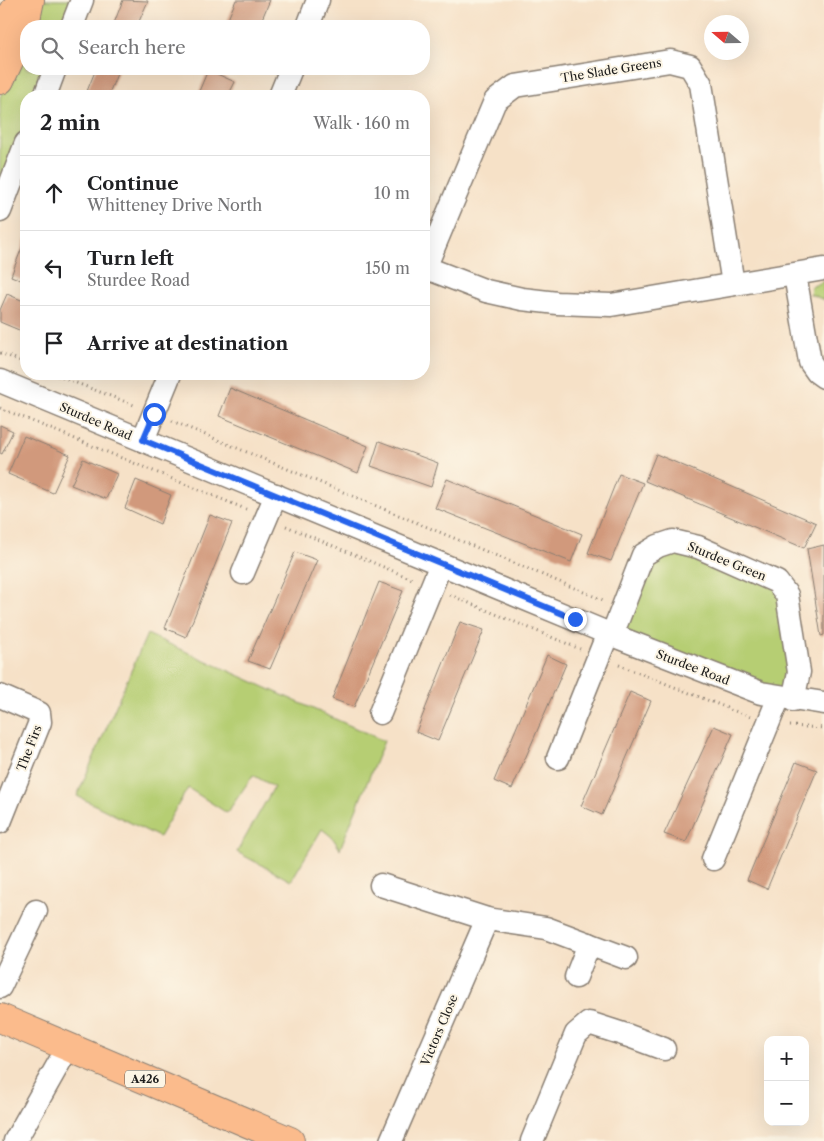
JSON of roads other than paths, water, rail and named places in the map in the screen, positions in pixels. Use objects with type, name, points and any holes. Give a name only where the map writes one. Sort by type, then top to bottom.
[{"type":"main road","points":[[0,34],[21,0]]},
{"type":"main road","points":[[26,20],[30,0]]},
{"type":"main road","points":[[0,80],[20,38]]},
{"type":"main road","name":"A426","points":[[0,1018],[290,1141]]},
{"type":"street","points":[[74,20],[82,0]]},
{"type":"street","points":[[310,20],[318,0]]},
{"type":"street","name":"The Slade Greens","points":[[430,256],[495,101],[515,86],[670,61],[690,66],[701,84],[733,284]]},
{"type":"street","points":[[46,90],[53,75]]},
{"type":"street","points":[[282,90],[289,75]]},
{"type":"street","points":[[0,211],[20,159]]},
{"type":"street","name":"The Slade Greens","points":[[430,270],[486,291],[522,299],[557,303],[611,305],[795,275],[824,268]]},
{"type":"street","points":[[795,275],[810,362],[817,372],[824,376]]},
{"type":"street","points":[[143,440],[168,380]]},
{"type":"street","name":"Sturdee Road","points":[[0,381],[610,634],[761,693],[824,703]]},
{"type":"street","points":[[244,573],[276,495]]},
{"type":"street","name":"Sturdee Green","points":[[610,634],[643,555],[658,546],[673,541],[698,548],[777,582],[787,595],[799,672],[786,698]]},
{"type":"street","points":[[380,713],[441,564]]},
{"type":"street","points":[[558,758],[610,634]]},
{"type":"street","name":"The Firs","points":[[0,696],[39,713],[40,722],[0,822]]},
{"type":"street","points":[[713,859],[786,698]]},
{"type":"street","points":[[381,885],[487,919],[546,928],[626,958]]},
{"type":"street","points":[[0,987],[36,911]]},
{"type":"street","name":"Victors Close","points":[[391,1141],[487,919]]},
{"type":"street","points":[[576,976],[589,944]]},
{"type":"street","points":[[532,1141],[576,1034],[589,1023],[664,1050]]},
{"type":"street","points":[[15,1141],[68,1046]]}]
